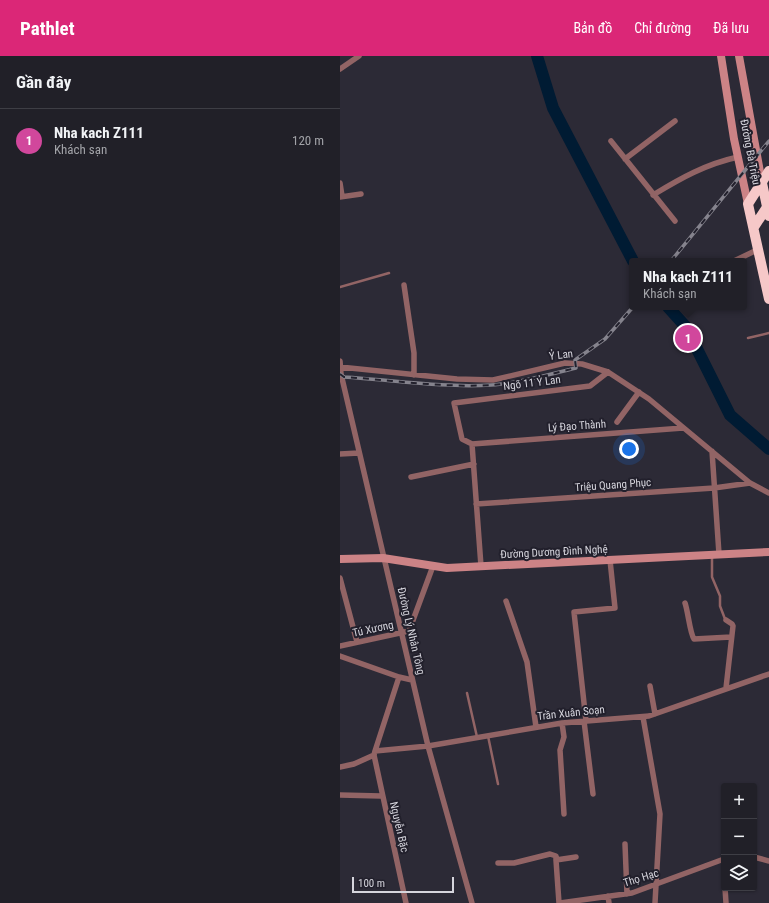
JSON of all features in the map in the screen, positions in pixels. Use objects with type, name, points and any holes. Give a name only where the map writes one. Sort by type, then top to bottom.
[{"type":"highway","points":[[748,204],[769,171]]},
{"type":"highway","name":"Đường Bà Triệu","points":[[762,183],[768,209]]},
{"type":"highway","name":"Đường Bà Triệu","points":[[748,204],[769,299]]},
{"type":"highway","points":[[754,227],[768,209]]},
{"type":"main road","name":"Đường Bà Triệu","points":[[721,56],[738,157],[748,204]]},
{"type":"main road","name":"Đường Bà Triệu","points":[[738,56],[762,183]]},
{"type":"main road","name":"Đường Dương Đình Nghệ","points":[[340,559],[383,558],[447,568],[769,552]]},
{"type":"street","points":[[340,69],[359,56]]},
{"type":"street","points":[[625,159],[675,121]]},
{"type":"street","points":[[611,141],[675,221]]},
{"type":"street","points":[[653,195],[689,173],[719,161],[738,157]]},
{"type":"street","points":[[340,183],[341,196],[361,194]]},
{"type":"street","points":[[740,258],[759,249]]},
{"type":"street","points":[[404,285],[414,353],[414,375]]},
{"type":"street","name":"Đường Lý Nhân Tông","points":[[340,360],[340,367],[359,453],[428,746],[472,903]]},
{"type":"street","name":"Ỷ Lan","points":[[340,367],[414,375],[493,380],[575,362],[608,372],[639,392],[750,483],[769,493]]},
{"type":"street","name":"Ngõ 11 Ỷ Lan","points":[[472,444],[462,438],[454,403],[590,386],[608,372]]},
{"type":"street","points":[[617,422],[639,392]]},
{"type":"street","name":"Lý Đạo Thành","points":[[472,444],[683,428]]},
{"type":"street","points":[[472,444],[481,566]]},
{"type":"street","points":[[712,451],[716,554]]},
{"type":"street","points":[[340,454],[359,453]]},
{"type":"street","points":[[410,477],[474,464]]},
{"type":"street","name":"Triệu Quang Phục","points":[[476,504],[714,488],[750,483]]},
{"type":"street","points":[[593,794],[574,612],[615,608],[610,560]]},
{"type":"street","name":"Tú Xương","points":[[340,646],[409,631],[433,566]]},
{"type":"street","points":[[340,578],[357,642]]},
{"type":"street","points":[[506,601],[526,662],[536,727]]},
{"type":"street","points":[[685,603],[691,633],[694,639],[731,637]]},
{"type":"street","points":[[726,620],[732,624],[726,688]]},
{"type":"street","points":[[340,656],[399,678],[412,680]]},
{"type":"street","name":"Trần Xuân Soạn","points":[[340,767],[354,764],[374,753],[428,746],[562,723],[643,717],[769,674]]},
{"type":"street","points":[[374,753],[399,678]]},
{"type":"street","points":[[650,686],[655,714]]},
{"type":"street","points":[[643,717],[660,814],[655,903]]},
{"type":"street","points":[[562,723],[564,737],[560,750],[564,814]]},
{"type":"street","name":"Nguyễn Bặc","points":[[374,753],[381,796],[406,903]]},
{"type":"street","points":[[340,796],[381,796]]},
{"type":"street","points":[[625,844],[627,894]]},
{"type":"street","points":[[498,862],[526,860],[550,854],[556,856],[560,903]]},
{"type":"street","points":[[556,860],[576,857]]},
{"type":"street","points":[[757,858],[769,861]]},
{"type":"street","name":"Thọ Hạc","points":[[560,903],[627,894],[721,860]]},
{"type":"street","points":[[725,891],[726,903]]},
{"type":"street","points":[[608,896],[609,903]]},
{"type":"lane","points":[[340,287],[389,273]]},
{"type":"lane","points":[[748,338],[769,332]]},
{"type":"lane","points":[[716,554],[712,577],[720,596],[720,606],[726,620]]},
{"type":"lane","points":[[467,693],[477,737]]},
{"type":"lane","points":[[488,735],[498,784]]},
{"type":"waterway","points":[[537,56],[553,108],[631,258]]},
{"type":"waterway","points":[[671,310],[686,327],[730,415],[769,449]]},
{"type":"railway","points":[[673,258],[769,141]]},
{"type":"railway","points":[[340,374],[344,377],[473,386],[512,383],[576,368],[575,360],[605,339],[630,310]]},
{"type":"place","name":"Nha kach Z111","points":[[688,338]]}]
